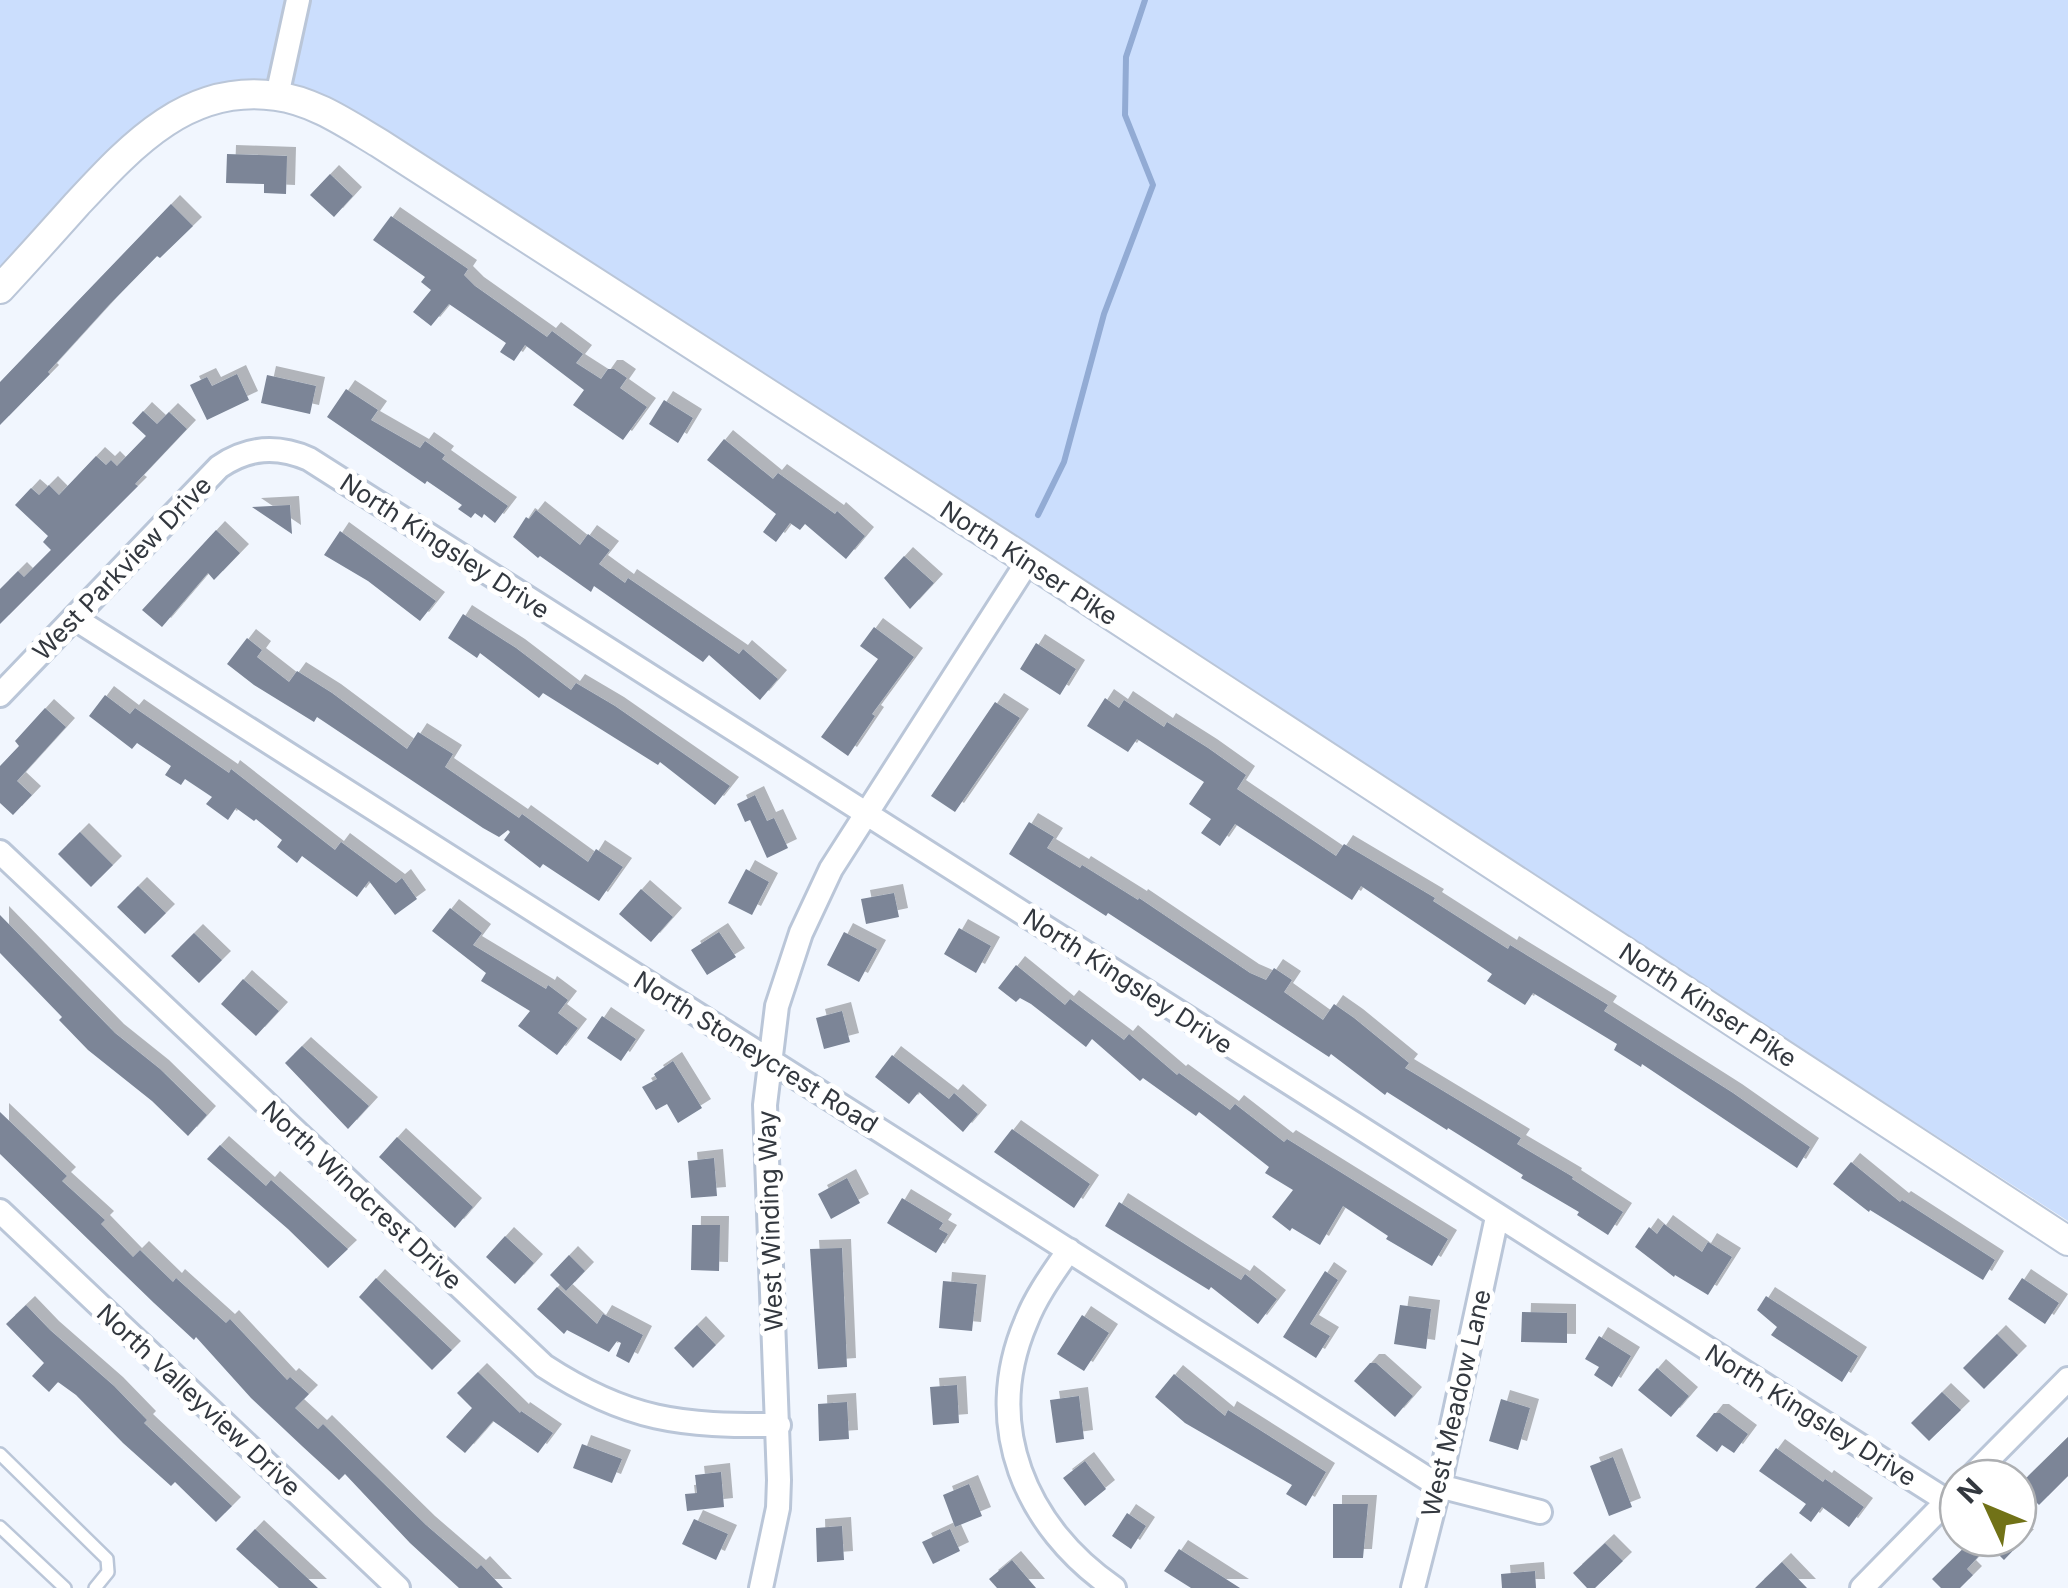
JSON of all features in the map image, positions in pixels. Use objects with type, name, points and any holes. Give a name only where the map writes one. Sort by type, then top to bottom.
[{"type":"street","points":[[276,96],[298,0]]},
{"type":"street","name":"North Kinser Pike","points":[[0,289],[124,153],[153,128],[198,104],[232,96],[276,96],[316,108],[379,144],[1028,561],[2068,1240]]},
{"type":"street","name":"West Parkview Drive","points":[[0,696],[209,476],[228,461],[264,448],[292,451],[309,459]]},
{"type":"street","name":"North Kingsley Drive","points":[[309,459],[1497,1217],[1938,1487]]},
{"type":"street","name":"West Winding Way","points":[[767,1584],[778,1508],[779,1425],[766,1142],[768,1060],[777,1006],[801,933],[831,869],[1028,561]]},
{"type":"street","name":"North Stoneycrest Road","points":[[74,618],[1438,1486],[1540,1512]]},
{"type":"street","name":"North Windcrest Drive","points":[[0,852],[544,1366],[598,1398],[641,1415],[694,1424],[779,1425]]},
{"type":"street","name":"North Valleyview Drive","points":[[0,1211],[398,1588]]},
{"type":"street","name":"West Meadow Lane","points":[[1413,1588],[1497,1217]]},
{"type":"street","points":[[1069,1250],[1034,1304],[1018,1345],[1009,1390],[1012,1444],[1025,1486],[1051,1531],[1093,1574],[1114,1588]]},
{"type":"street","points":[[1990,1458],[2068,1379]]},
{"type":"street","points":[[1862,1588],[1938,1510]]},
{"type":"lane","points":[[0,1454],[107,1559],[108,1572],[95,1588]]},
{"type":"lane","points":[[0,1527],[65,1588]]},
{"type":"shaded area","points":[[0,0],[2068,0],[2068,1221],[340,104],[285,86],[227,84],[0,277]]},
{"type":"building","points":[[227,154],[287,156],[286,194],[264,193],[264,184],[226,183]]},
{"type":"building","points":[[330,174],[353,196],[334,217],[310,195]]},
{"type":"building","points":[[171,204],[193,226],[109,305],[0,425],[0,382]]},
{"type":"building","points":[[391,216],[468,269],[464,275],[475,286],[547,337],[552,331],[583,354],[576,363],[601,379],[608,369],[627,378],[620,388],[647,407],[623,440],[573,405],[584,390],[525,345],[514,361],[500,352],[506,343],[449,304],[431,326],[413,312],[431,290],[421,282],[425,277],[373,240]]},
{"type":"building","points":[[237,374],[249,400],[207,420],[190,385],[207,377],[212,386]]},
{"type":"building","points":[[267,375],[316,386],[310,414],[261,403]]},
{"type":"building","points":[[346,389],[378,410],[371,420],[420,448],[425,441],[445,455],[442,459],[508,506],[495,523],[484,514],[482,518],[475,513],[471,518],[458,509],[462,505],[327,417]]},
{"type":"building","points":[[664,400],[693,418],[678,443],[649,424]]},
{"type":"building","points":[[143,411],[157,424],[169,412],[187,429],[135,484],[138,486],[0,624],[0,589],[18,571],[24,577],[51,550],[43,542],[48,536],[15,505],[31,488],[39,495],[49,485],[59,495],[96,456],[106,465],[111,460],[117,466],[146,436],[132,423]]},
{"type":"building","points":[[724,439],[773,479],[778,473],[835,514],[837,511],[865,536],[846,559],[805,524],[800,530],[790,523],[776,542],[763,532],[776,514],[707,460]]},
{"type":"building","points":[[290,505],[292,534],[252,507]]},
{"type":"building","points":[[536,510],[580,545],[588,534],[610,550],[599,564],[625,583],[628,578],[739,654],[743,649],[778,679],[760,700],[709,655],[703,662],[594,586],[591,592],[538,558],[513,537],[526,517],[529,519]]},
{"type":"building","points":[[216,530],[240,553],[214,580],[208,573],[162,627],[142,610]]},
{"type":"building","points":[[340,531],[436,601],[420,621],[368,581],[324,555]]},
{"type":"building","points":[[904,556],[934,583],[910,609],[884,578]]},
{"type":"building","points":[[463,614],[571,690],[576,683],[615,706],[730,786],[715,805],[660,762],[658,765],[543,693],[539,698],[480,653],[477,658],[448,638]]},
{"type":"building","points":[[874,627],[914,657],[872,714],[875,716],[848,756],[821,737],[878,659],[860,646]]},
{"type":"building","points":[[247,638],[262,650],[257,657],[289,682],[297,671],[407,749],[418,732],[453,754],[445,767],[519,818],[522,814],[588,862],[596,849],[623,867],[599,901],[543,864],[540,868],[504,840],[508,830],[499,837],[483,828],[317,717],[314,722],[227,664]]},
{"type":"building","points":[[1036,643],[1076,669],[1060,695],[1020,669]]},
{"type":"building","points":[[105,695],[130,714],[135,708],[229,773],[231,769],[335,850],[341,842],[396,883],[402,878],[417,899],[395,915],[369,881],[357,897],[302,856],[297,863],[277,847],[282,840],[256,819],[236,808],[228,820],[206,804],[212,797],[185,779],[181,785],[165,775],[171,766],[137,743],[132,749],[89,716]]},
{"type":"building","points":[[1105,698],[1119,708],[1124,700],[1164,727],[1167,722],[1208,748],[1246,775],[1237,789],[1336,856],[1344,844],[1435,898],[1433,901],[1508,949],[1510,945],[1608,1005],[1604,1011],[1810,1147],[1797,1168],[1642,1064],[1641,1067],[1614,1050],[1617,1044],[1533,993],[1525,1005],[1487,981],[1492,974],[1361,886],[1352,900],[1235,824],[1220,846],[1201,833],[1211,819],[1189,804],[1204,782],[1137,739],[1128,752],[1087,726]]},
{"type":"building","points":[[995,702],[1020,718],[955,812],[931,796]]},
{"type":"building","points":[[45,708],[66,727],[17,781],[32,795],[13,815],[0,803],[0,766],[19,746],[15,741]]},
{"type":"building","points":[[755,795],[767,821],[774,818],[788,848],[767,858],[750,820],[745,822],[737,804]]},
{"type":"building","points":[[1029,822],[1054,837],[1047,848],[1139,898],[1250,973],[1266,980],[1274,968],[1292,980],[1284,992],[1323,1020],[1334,1004],[1354,1018],[1409,1063],[1405,1068],[1521,1138],[1517,1144],[1623,1212],[1608,1235],[1577,1215],[1579,1212],[1521,1178],[1523,1175],[1387,1092],[1385,1095],[1331,1054],[1329,1057],[1108,913],[1106,916],[1009,854]]},
{"type":"building","points":[[80,832],[113,865],[91,887],[58,854]]},
{"type":"building","points":[[746,869],[769,882],[752,915],[728,903]]},
{"type":"building","points":[[138,886],[166,913],[145,934],[117,907]]},
{"type":"building","points":[[641,889],[673,917],[651,942],[619,914]]},
{"type":"building","points":[[894,893],[899,917],[866,924],[861,899]]},
{"type":"building","points":[[450,908],[482,933],[473,945],[568,1000],[558,1013],[578,1028],[557,1055],[518,1026],[530,1011],[481,981],[486,973],[432,931]]},
{"type":"building","points":[[0,915],[115,1033],[160,1069],[207,1115],[188,1136],[152,1101],[88,1050],[0,953]]},
{"type":"building","points":[[959,928],[991,946],[976,973],[944,954]]},
{"type":"building","points":[[719,932],[736,957],[707,975],[691,950]]},
{"type":"building","points":[[844,932],[877,949],[859,982],[827,965]]},
{"type":"building","points":[[194,933],[222,960],[199,983],[171,956]]},
{"type":"building","points":[[1016,965],[1065,1005],[1070,999],[1124,1040],[1129,1034],[1177,1075],[1230,1110],[1235,1104],[1284,1142],[1287,1139],[1448,1239],[1432,1266],[1386,1239],[1388,1236],[1343,1206],[1320,1245],[1292,1228],[1290,1231],[1272,1217],[1293,1190],[1265,1173],[1269,1167],[1199,1112],[1196,1116],[1143,1078],[1140,1081],[1092,1039],[1086,1047],[1031,1004],[1020,998],[1016,1002],[998,988]]},
{"type":"building","points":[[243,979],[279,1011],[256,1036],[221,1004]]},
{"type":"building","points":[[842,1011],[850,1042],[824,1049],[816,1018]]},
{"type":"building","points":[[602,1016],[636,1039],[621,1061],[587,1038]]},
{"type":"building","points":[[302,1046],[369,1106],[348,1129],[285,1063]]},
{"type":"building","points":[[892,1055],[949,1099],[954,1093],[978,1114],[963,1132],[919,1092],[909,1104],[875,1077]]},
{"type":"building","points":[[673,1061],[702,1108],[678,1123],[667,1104],[656,1110],[642,1087],[657,1079],[654,1074]]},
{"type":"building","points":[[0,1112],[67,1176],[62,1181],[105,1220],[101,1224],[133,1257],[140,1250],[173,1282],[176,1278],[226,1323],[230,1319],[287,1380],[290,1377],[309,1394],[295,1408],[318,1429],[323,1424],[426,1525],[477,1569],[481,1565],[503,1588],[459,1588],[345,1474],[339,1480],[251,1398],[196,1337],[194,1340],[154,1303],[0,1154]]},
{"type":"building","points":[[1012,1129],[1090,1184],[1074,1208],[994,1152]]},
{"type":"building","points":[[397,1137],[473,1207],[455,1228],[379,1157]]},
{"type":"building","points":[[220,1145],[266,1186],[271,1180],[348,1249],[328,1268],[207,1159]]},
{"type":"building","points":[[714,1158],[717,1196],[691,1198],[688,1161]]},
{"type":"building","points":[[1851,1162],[1900,1202],[1995,1260],[1983,1280],[1869,1212],[1833,1184]]},
{"type":"building","points":[[847,1178],[860,1203],[831,1219],[818,1194]]},
{"type":"building","points":[[902,1198],[943,1223],[939,1229],[948,1234],[936,1253],[887,1223]]},
{"type":"building","points":[[1119,1202],[1241,1280],[1245,1274],[1277,1299],[1258,1324],[1211,1287],[1209,1290],[1105,1226]]},
{"type":"building","points":[[1664,1224],[1702,1252],[1708,1242],[1732,1257],[1708,1295],[1674,1277],[1635,1247],[1649,1227],[1657,1234]]},
{"type":"building","points":[[692,1225],[720,1225],[719,1271],[691,1270]]},
{"type":"building","points":[[505,1236],[534,1263],[515,1284],[486,1257]]},
{"type":"building","points":[[842,1248],[847,1367],[818,1369],[810,1249]]},
{"type":"building","points":[[569,1255],[585,1271],[566,1291],[550,1275]]},
{"type":"building","points":[[1325,1271],[1338,1280],[1310,1324],[1330,1336],[1316,1358],[1283,1337]]},
{"type":"building","points":[[376,1278],[452,1350],[432,1370],[359,1297]]},
{"type":"building","points":[[2022,1278],[2059,1303],[2045,1324],[2008,1299]]},
{"type":"building","points":[[943,1281],[977,1284],[972,1331],[939,1328]]},
{"type":"building","points":[[557,1287],[597,1324],[603,1314],[643,1335],[629,1363],[616,1356],[621,1343],[617,1341],[609,1352],[567,1330],[564,1334],[537,1309]]},
{"type":"building","points":[[1766,1296],[1858,1356],[1842,1382],[1771,1335],[1777,1327],[1757,1310]]},
{"type":"building","points":[[26,1305],[114,1386],[147,1420],[144,1423],[232,1506],[216,1522],[175,1482],[171,1486],[123,1443],[76,1395],[58,1382],[49,1392],[32,1376],[44,1363],[6,1324]]},
{"type":"building","points":[[1400,1305],[1431,1309],[1426,1349],[1394,1344]]},
{"type":"building","points":[[1522,1312],[1567,1313],[1567,1343],[1521,1342]]},
{"type":"building","points":[[1082,1315],[1109,1333],[1084,1371],[1057,1354]]},
{"type":"building","points":[[697,1325],[716,1345],[693,1368],[674,1348]]},
{"type":"building","points":[[1997,1334],[2018,1355],[1984,1389],[1963,1368]]},
{"type":"building","points":[[1599,1336],[1631,1356],[1612,1387],[1594,1375],[1599,1367],[1585,1359]]},
{"type":"building","points":[[1370,1363],[1376,1363],[1413,1396],[1395,1417],[1354,1381]]},
{"type":"building","points":[[1657,1368],[1689,1396],[1671,1417],[1638,1390]]},
{"type":"building","points":[[478,1372],[520,1413],[553,1433],[538,1453],[493,1421],[465,1453],[446,1437],[472,1408],[457,1393]]},
{"type":"building","points":[[1174,1374],[1225,1416],[1228,1410],[1326,1472],[1306,1506],[1286,1494],[1292,1485],[1185,1423],[1155,1397]]},
{"type":"building","points":[[957,1385],[959,1423],[933,1425],[930,1387]]},
{"type":"building","points":[[1942,1392],[1961,1410],[1929,1441],[1911,1423]]},
{"type":"building","points":[[1079,1396],[1084,1439],[1056,1443],[1050,1400]]},
{"type":"building","points":[[1501,1399],[1530,1408],[1518,1450],[1489,1441]]},
{"type":"building","points":[[847,1402],[849,1439],[819,1441],[818,1404]]},
{"type":"building","points":[[1714,1413],[1720,1413],[1748,1434],[1734,1453],[1722,1445],[1717,1452],[1696,1436]]},
{"type":"building","points":[[2068,1437],[2068,1476],[2039,1505],[2038,1466]]},
{"type":"building","points":[[582,1444],[622,1459],[612,1483],[573,1468]]},
{"type":"building","points":[[1776,1448],[1864,1507],[1849,1527],[1822,1507],[1811,1522],[1799,1513],[1806,1504],[1759,1471]]},
{"type":"building","points":[[1613,1457],[1632,1507],[1609,1516],[1590,1466]]},
{"type":"building","points":[[1085,1461],[1106,1489],[1085,1506],[1063,1478]]},
{"type":"building","points":[[721,1472],[724,1507],[687,1511],[685,1494],[697,1493],[695,1475]]},
{"type":"building","points":[[969,1484],[982,1516],[955,1527],[943,1495]]},
{"type":"building","points":[[1333,1504],[1368,1504],[1363,1558],[1333,1558]]},
{"type":"building","points":[[1127,1513],[1146,1526],[1131,1549],[1112,1536]]},
{"type":"building","points":[[694,1519],[728,1534],[716,1560],[682,1544]]},
{"type":"building","points":[[842,1526],[844,1560],[817,1562],[816,1528]]},
{"type":"building","points":[[255,1529],[318,1588],[279,1588],[236,1549]]},
{"type":"building","points":[[950,1529],[960,1551],[933,1564],[922,1542]]},
{"type":"building","points":[[1605,1543],[1623,1561],[1595,1588],[1587,1588],[1573,1573]]},
{"type":"building","points":[[1179,1549],[1240,1588],[1191,1588],[1164,1571]]},
{"type":"building","points":[[1954,1558],[1977,1558],[1967,1569],[1973,1575],[1960,1588],[1941,1588],[1932,1579]]},
{"type":"building","points":[[1012,1560],[1036,1588],[997,1588],[989,1579]]},
{"type":"building","points":[[1782,1562],[1807,1588],[1755,1588]]},
{"type":"building","points":[[1535,1571],[1536,1588],[1502,1588],[1501,1574]]},
{"type":"waterway","points":[[1038,515],[1064,462],[1104,314],[1153,185],[1125,115],[1126,57],[1145,0]]}]
